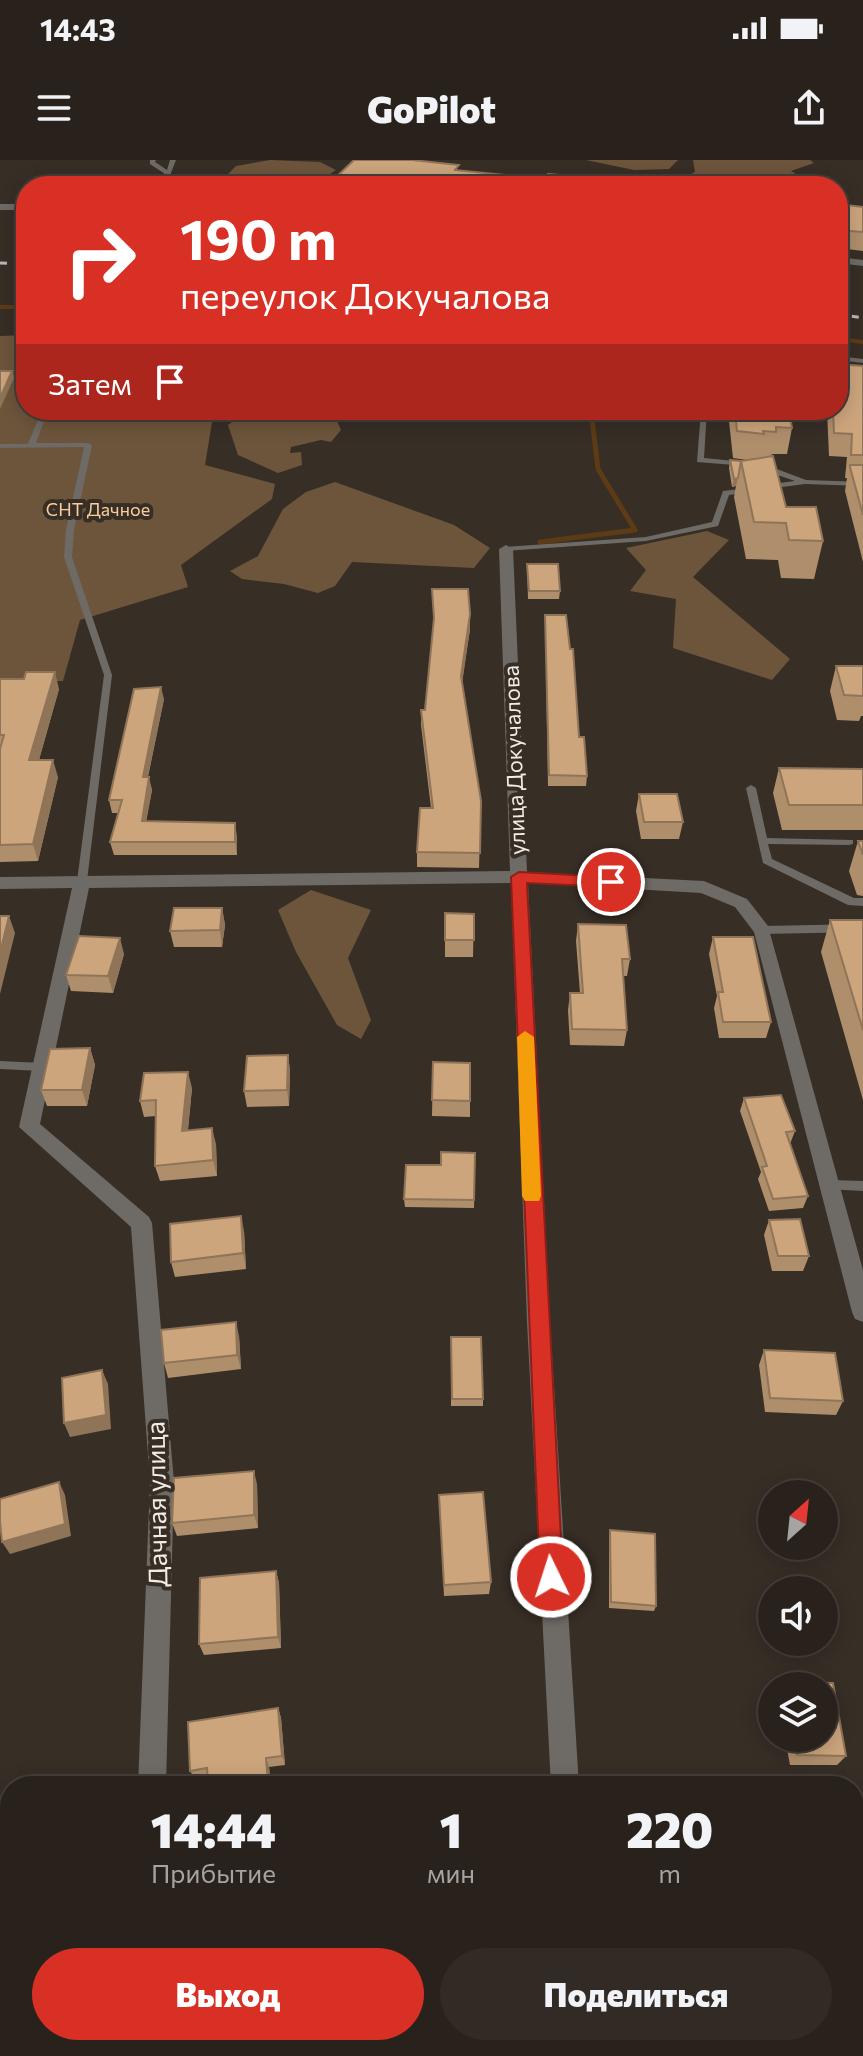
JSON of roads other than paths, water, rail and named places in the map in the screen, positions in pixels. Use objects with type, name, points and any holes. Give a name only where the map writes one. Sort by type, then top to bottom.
[{"type":"street","name":"улица Докучалова","points":[[506,549],[546,1487],[564,1776]]},
{"type":"street","points":[[0,883],[519,877],[704,887],[741,903],[762,930],[863,1312]]},
{"type":"street","points":[[42,1067],[82,881]]},
{"type":"street","name":"Дачная улица","points":[[42,1067],[29,1127],[141,1223],[162,1482],[152,1776]]},
{"type":"lane","points":[[153,160],[152,163],[168,173]]},
{"type":"lane","points":[[167,176],[173,160]]},
{"type":"lane","points":[[31,446],[41,420]]},
{"type":"lane","points":[[703,420],[700,460],[759,466],[805,482]]},
{"type":"lane","points":[[0,446],[88,445],[70,530],[68,557],[108,675],[82,881]]},
{"type":"lane","points":[[506,549],[646,539],[715,524],[726,493],[805,482],[863,484]]},
{"type":"lane","points":[[751,788],[767,861],[852,902],[863,902]]},
{"type":"lane","points":[[764,841],[849,842]]},
{"type":"lane","points":[[762,930],[863,928]]},
{"type":"lane","points":[[0,1065],[42,1067]]},
{"type":"lane","points":[[830,1185],[863,1186]]},
{"type":"waterway","points":[[0,307],[16,307]]},
{"type":"waterway","points":[[848,340],[863,342]]},
{"type":"waterway","points":[[540,542],[635,530],[598,469],[592,420]]},
{"type":"railway","points":[[0,263],[16,264]]},
{"type":"railway","points":[[848,316],[863,318]]},
{"type":"park label","name":"СНТ Дачное","points":[[98,510]]}]
